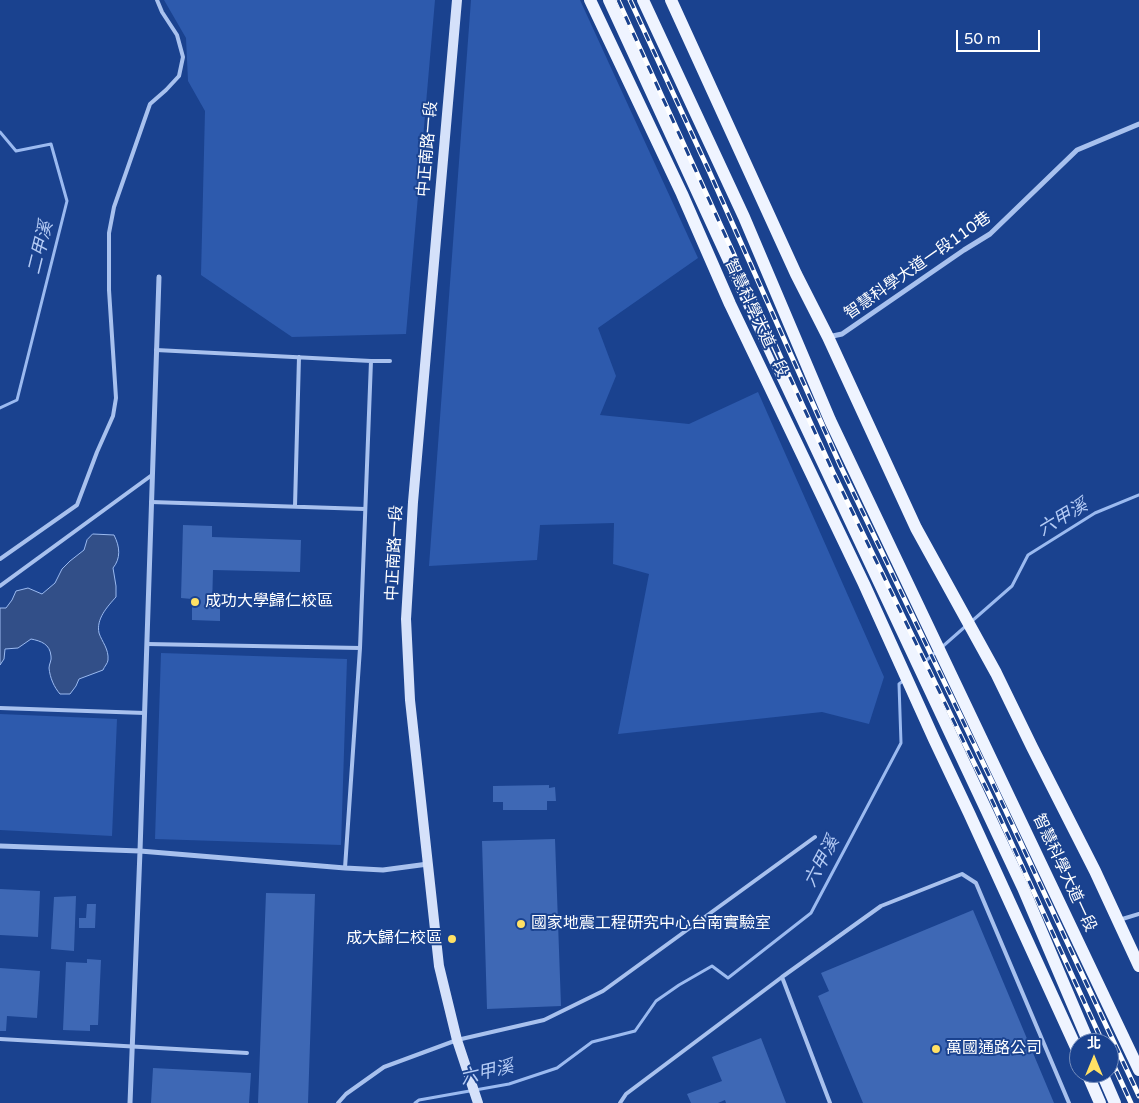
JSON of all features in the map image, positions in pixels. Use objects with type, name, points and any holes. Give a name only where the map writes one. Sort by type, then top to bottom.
[{"type":"main road","name":"智慧科學大道一段","points":[[590,0],[670,168],[730,304],[780,405],[969,813]]},
{"type":"main road","name":"智慧科學大道一段","points":[[608,0],[1023,888]]},
{"type":"main road","name":"智慧科學大道一段","points":[[643,0],[744,216],[830,420],[1137,1066]]},
{"type":"main road","points":[[671,0],[796,274],[828,337]]},
{"type":"main road","points":[[655,101],[670,168]]},
{"type":"main road","name":"智慧科學大道一段","points":[[828,337],[916,528],[996,673],[1095,871],[1139,966]]},
{"type":"main road","points":[[969,813],[1023,888],[1085,1033]]},
{"type":"main road","points":[[969,813],[1069,1033]]},
{"type":"main road","points":[[1091,1083],[1100,1103]]},
{"type":"main road","points":[[1106,1083],[1113,1100]]},
{"type":"street","name":"中正南路一段","points":[[457,0],[413,502],[406,619],[410,700],[439,966],[459,1044],[478,1103]]},
{"type":"street","name":"智慧科學大道一段110巷","points":[[828,337],[842,334],[990,234],[1077,150],[1139,124]]},
{"type":"street","points":[[130,1103],[159,278]]},
{"type":"street","points":[[0,846],[140,851],[383,870],[428,864]]},
{"type":"lane","points":[[0,559],[77,506],[113,416],[116,398],[109,290],[109,234],[114,207],[150,104],[179,76],[183,57],[176,36],[157,0]]},
{"type":"lane","points":[[156,350],[390,362]]},
{"type":"lane","points":[[295,506],[299,357]]},
{"type":"lane","points":[[345,868],[360,648],[371,361]]},
{"type":"lane","points":[[0,586],[152,475]]},
{"type":"lane","points":[[152,502],[365,509]]},
{"type":"lane","points":[[147,644],[360,648]]},
{"type":"lane","points":[[0,708],[145,713]]},
{"type":"lane","points":[[338,1103],[346,1094],[384,1066],[544,1020],[603,991],[815,837]]},
{"type":"lane","points":[[620,1103],[626,1094],[782,977],[881,906],[962,874],[976,883],[1069,1103]]},
{"type":"lane","points":[[1117,921],[1139,914]]},
{"type":"lane","points":[[782,977],[830,1103]]},
{"type":"lane","points":[[0,1039],[247,1053]]},
{"type":"shaded area","points":[[164,0],[435,0],[406,334],[292,337],[201,275],[205,111],[188,81],[186,38]]},
{"type":"shaded area","points":[[471,0],[580,0],[698,258],[598,328],[616,376],[600,415],[689,424],[758,392],[884,677],[869,724],[822,712],[618,734],[649,574],[613,564],[614,523],[540,525],[537,560],[429,566]]},
{"type":"shaded area","points":[[93,534],[114,535],[118,548],[117,560],[113,568],[116,597],[103,614],[99,623],[99,633],[107,652],[108,661],[103,670],[79,679],[70,694],[60,694],[50,675],[51,659],[49,649],[41,642],[31,639],[18,648],[5,649],[4,659],[0,665],[0,608],[6,608],[16,591],[28,588],[42,594],[55,583],[62,569],[84,550],[87,540]]},
{"type":"shaded area","points":[[161,653],[347,659],[341,845],[155,839]]},
{"type":"shaded area","points":[[0,714],[117,719],[112,836],[0,830]]},
{"type":"building","points":[[183,525],[212,526],[212,537],[301,540],[300,572],[213,570],[212,607],[220,607],[220,621],[192,620],[192,599],[181,598]]},
{"type":"building","points":[[549,785],[549,788],[555,787],[556,801],[547,801],[547,810],[503,810],[503,802],[493,802],[493,786]]},
{"type":"building","name":"國家地震工程研究中心台南實驗室","points":[[555,839],[561,1006],[487,1009],[482,841]]},
{"type":"building","points":[[0,889],[40,891],[38,937],[0,935]]},
{"type":"building","points":[[266,893],[315,894],[308,1103],[258,1103]]},
{"type":"building","points":[[76,896],[74,951],[51,949],[54,897]]},
{"type":"building","points":[[87,904],[96,904],[95,928],[79,928],[79,918],[86,918]]},
{"type":"building","name":"萬國通路公司","points":[[973,910],[1054,1103],[863,1103],[818,996],[829,991],[821,973]]},
{"type":"building","points":[[87,959],[101,960],[98,1025],[90,1025],[90,1031],[63,1030],[66,962],[87,963]]},
{"type":"building","points":[[0,968],[40,971],[37,1018],[7,1016],[6,1031],[0,1031]]},
{"type":"building","points":[[761,1038],[786,1103],[726,1103],[725,1100],[718,1103],[691,1103],[687,1094],[722,1081],[712,1057]]},
{"type":"building","points":[[153,1068],[251,1073],[249,1103],[151,1103]]},
{"type":"waterway","name":"二甲溪","points":[[0,132],[16,151],[51,144],[67,201],[17,400],[0,408]]},
{"type":"waterway","name":"六甲溪","points":[[972,621],[1012,586],[1028,555],[1095,513],[1139,495]]},
{"type":"waterway","name":"六甲溪","points":[[942,647],[967,625]]},
{"type":"waterway","name":"六甲溪","points":[[921,665],[937,651]]},
{"type":"waterway","name":"六甲溪","points":[[415,1103],[419,1100],[509,1084],[557,1068],[592,1042],[635,1031],[656,1001],[679,985],[712,966],[728,978],[811,913],[901,743],[899,684],[903,681]]},
{"type":"railway","points":[[618,0],[833,472],[989,794],[1098,1033]]},
{"type":"railway","points":[[630,0],[709,171],[841,467],[996,790],[1139,1096]]},
{"type":"railway","points":[[1119,1077],[1131,1103]]},
{"type":"place","name":"成功大學歸仁校區","points":[[195,602]]},
{"type":"place","name":"國家地震工程研究中心台南實驗室","points":[[521,924]]},
{"type":"place","name":"成大歸仁校區","points":[[452,939]]},
{"type":"place","name":"萬國通路公司","points":[[936,1049]]}]
